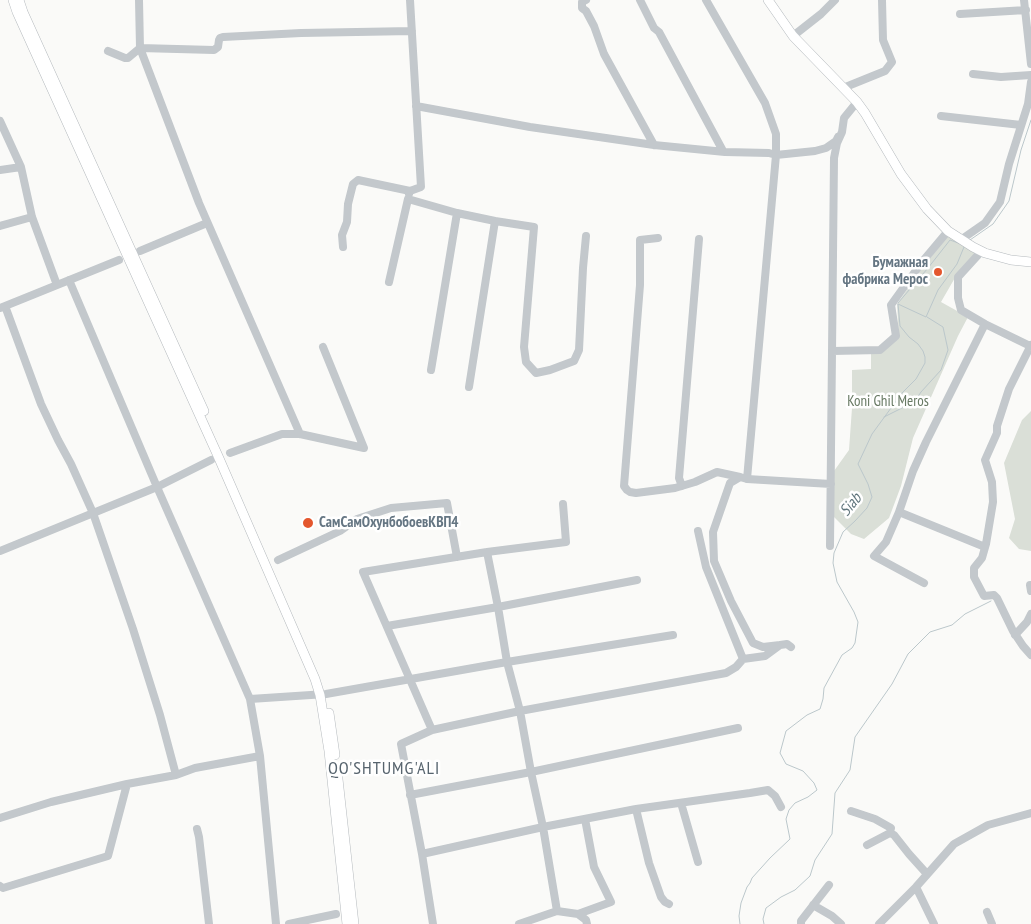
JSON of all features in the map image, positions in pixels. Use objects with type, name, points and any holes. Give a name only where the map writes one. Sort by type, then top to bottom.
[{"type":"main road","points":[[13,0],[323,695],[347,924]]},
{"type":"main road","points":[[19,0],[224,457],[320,677],[335,751],[354,924]]},
{"type":"main road","points":[[768,0],[793,36],[857,102],[901,174],[927,209],[948,230],[985,254],[1031,262]]},
{"type":"street","points":[[138,0],[140,48],[199,203],[300,434]]},
{"type":"street","points":[[389,282],[409,195],[420,186],[410,0]]},
{"type":"street","points":[[586,0],[582,2],[582,8],[586,11],[594,26],[604,54],[654,146]]},
{"type":"street","points":[[640,0],[723,151]]},
{"type":"street","points":[[706,0],[765,104],[776,134],[776,155],[744,478]]},
{"type":"street","points":[[793,36],[821,14],[835,0]]},
{"type":"street","points":[[843,88],[885,71],[892,62],[883,40],[882,0]]},
{"type":"street","points":[[1024,0],[1028,13],[1031,64]]},
{"type":"street","points":[[960,14],[1028,13]]},
{"type":"street","points":[[108,51],[128,58],[140,48],[214,50],[218,46],[218,40],[224,37],[298,33],[412,31]]},
{"type":"street","points":[[973,74],[1001,77],[1031,75]]},
{"type":"street","points":[[962,239],[989,223],[1000,202],[1009,164],[1028,104],[1031,82]]},
{"type":"street","points":[[830,546],[834,158],[844,118],[857,102]]},
{"type":"street","points":[[416,106],[530,127],[654,146],[776,155],[826,148],[836,141],[842,132]]},
{"type":"street","points":[[941,116],[1021,125]]},
{"type":"street","points":[[0,123],[21,167],[32,217],[57,285]]},
{"type":"street","points":[[0,170],[21,167]]},
{"type":"street","points":[[343,247],[342,235],[347,222],[348,204],[353,184],[358,180],[409,195],[457,213],[495,222],[534,227],[524,346],[526,362],[536,374],[574,361],[579,350],[586,236]]},
{"type":"street","points":[[431,370],[457,213]]},
{"type":"street","points":[[0,226],[32,217]]},
{"type":"street","points":[[140,251],[207,222]]},
{"type":"street","points":[[469,388],[495,222]]},
{"type":"street","points":[[832,351],[880,350],[896,336],[891,305],[948,230]]},
{"type":"street","points":[[658,238],[640,240],[640,285],[624,486],[630,492],[636,493],[675,488],[696,482],[717,472],[744,478],[831,484]]},
{"type":"street","points":[[682,486],[679,478],[699,239]]},
{"type":"street","points":[[976,249],[978,255],[958,277],[958,298],[961,310],[1031,346],[1008,389],[997,426],[997,433],[985,460],[992,482],[993,502],[985,547],[982,558],[974,568],[974,577],[984,596],[994,595],[997,598],[1016,635],[1031,655]]},
{"type":"street","points":[[119,260],[2,307],[42,404],[92,513],[133,629],[176,774]]},
{"type":"street","points":[[69,280],[250,699],[260,756],[276,924]]},
{"type":"street","points":[[924,583],[874,556],[886,542],[926,442],[986,324]]},
{"type":"street","points":[[230,453],[282,434],[300,434],[364,448],[323,347]]},
{"type":"street","points":[[0,551],[157,486],[211,460]]},
{"type":"street","points":[[744,478],[730,483],[713,532],[714,561],[730,601],[753,643],[763,647],[780,644],[787,644],[791,647]]},
{"type":"street","points":[[278,560],[340,531],[357,519],[391,508],[447,503],[457,557]]},
{"type":"street","points":[[432,730],[363,572],[487,552],[566,542],[563,504]]},
{"type":"street","points":[[899,512],[985,547]]},
{"type":"street","points":[[698,531],[706,567],[743,659]]},
{"type":"street","points":[[487,552],[508,662],[544,827],[558,910]]},
{"type":"street","points":[[387,626],[637,580]]},
{"type":"street","points":[[1031,585],[1031,591]]},
{"type":"street","points":[[1016,635],[1031,614]]},
{"type":"street","points":[[250,699],[323,695],[673,635]]},
{"type":"street","points":[[433,924],[401,744],[432,730],[520,711],[726,673],[736,667],[743,659],[765,656],[780,644]]},
{"type":"street","points":[[410,795],[531,772],[738,728]]},
{"type":"street","points":[[0,818],[51,802],[195,768],[260,756]]},
{"type":"street","points":[[0,886],[3,888],[108,856],[127,784]]},
{"type":"street","points":[[422,854],[636,809],[768,790],[775,796],[781,807]]},
{"type":"street","points":[[681,802],[698,862]]},
{"type":"street","points":[[636,809],[649,863],[661,897],[669,904]]},
{"type":"street","points":[[851,811],[875,819],[891,828],[890,833]]},
{"type":"street","points":[[879,924],[916,887],[954,844],[988,825],[1031,813]]},
{"type":"street","points":[[578,914],[611,902],[594,867],[585,819]]},
{"type":"street","points":[[197,829],[209,924]]},
{"type":"street","points":[[867,845],[890,833]]},
{"type":"street","points":[[890,833],[894,835],[927,874]]},
{"type":"street","points":[[801,924],[801,921],[829,885]]},
{"type":"street","points":[[916,887],[934,924]]},
{"type":"street","points":[[813,905],[832,916],[841,924]]},
{"type":"street","points":[[519,924],[535,922],[558,910],[578,914],[586,920],[587,924]]},
{"type":"street","points":[[986,912],[992,924]]},
{"type":"street","points":[[289,924],[336,914]]},
{"type":"green space","name":"Koni Ghil Meros","points":[[948,236],[977,253],[956,276],[941,302],[968,317],[913,438],[901,486],[889,518],[864,539],[851,534],[834,517],[834,471],[849,450],[852,370],[871,369],[871,352],[881,352],[899,338],[897,304],[925,264]]},
{"type":"green space","points":[[1031,411],[1031,551],[1019,549],[1009,538],[1015,519],[1004,463],[1022,420]]},
{"type":"waterway","name":"Siab","points":[[970,240],[993,224],[1009,201],[1021,150],[1031,120]]},
{"type":"waterway","points":[[898,303],[950,240],[961,244]]},
{"type":"waterway","name":"Siab","points":[[740,924],[741,903],[752,878],[790,839],[786,819],[789,810],[795,803],[817,790],[814,783],[803,771],[786,764],[780,753],[786,731],[807,715],[820,709],[824,688],[842,655],[852,648],[855,643],[858,622],[837,582],[833,563],[834,553],[843,532],[867,508],[872,497],[858,464],[872,434],[902,393],[916,379],[925,363],[923,351],[900,326],[898,304],[926,317],[938,290],[957,264],[964,247]]},
{"type":"waterway","points":[[884,417],[915,401],[941,370],[948,350],[943,327],[927,317]]},
{"type":"waterway","points":[[764,924],[763,919],[766,908],[795,890],[810,876],[815,860],[832,834],[835,793],[850,770],[855,737],[892,684],[908,654],[930,632],[952,625],[965,614],[991,601]]},
{"type":"place","name":"Бумажная фабрика Мерос","points":[[938,272]]},
{"type":"place","name":"СамСамОхунбобоевКВП4","points":[[308,523]]},
{"type":"district","name":"QO'SHTUMG'ALI","points":[[384,769]]}]
